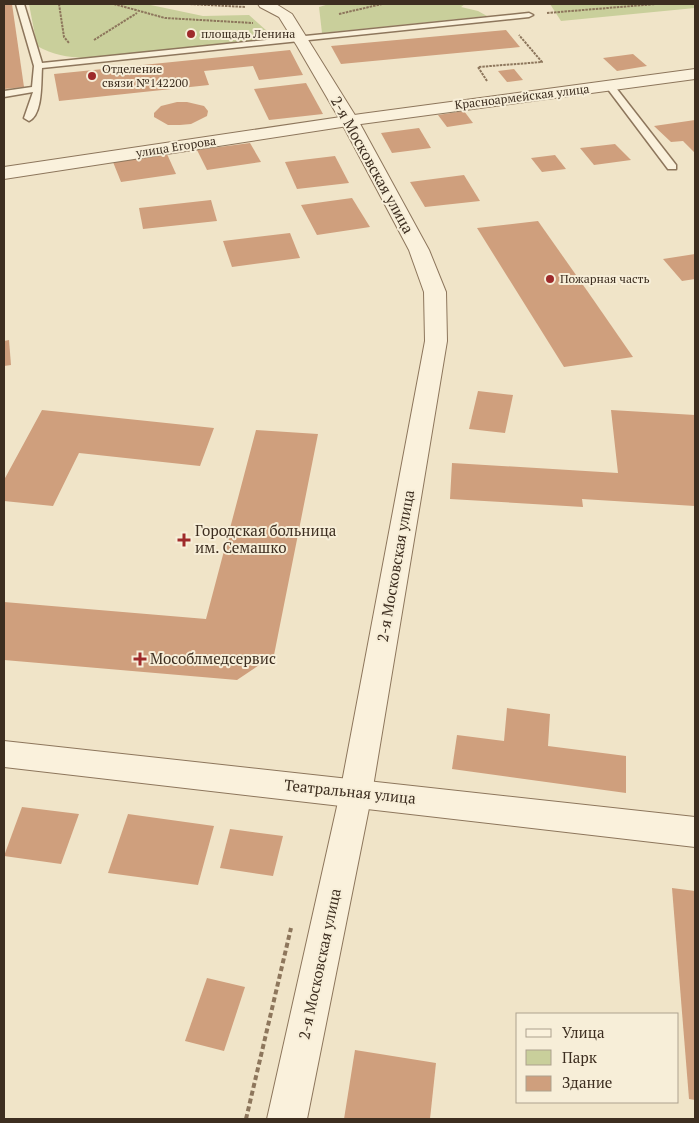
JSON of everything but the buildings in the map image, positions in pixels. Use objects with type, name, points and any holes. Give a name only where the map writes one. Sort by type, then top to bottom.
[{"type":"street","points":[[265,4],[291,19]]},
{"type":"street","name":"2-я Московская улица","points":[[286,1119],[356,793],[436,340],[435,292],[419,250],[349,120],[291,19]]},
{"type":"street","name":"Красноармейская улица","points":[[349,120],[695,74]]},
{"type":"street","name":"улица Егорова","points":[[4,173],[349,120]]},
{"type":"street","name":"Театральная улица","points":[[4,754],[695,832]]},
{"type":"lane","points":[[20,4],[38,66],[36,89],[38,95],[29,118]]},
{"type":"lane","points":[[519,4],[529,15]]},
{"type":"lane","points":[[38,66],[54,65],[291,19],[504,18],[529,15]]},
{"type":"lane","points":[[610,86],[672,168]]},
{"type":"lane","points":[[4,94],[36,89]]},
{"type":"path","points":[[114,4],[138,12],[203,22],[259,23]]},
{"type":"path","points":[[291,19],[335,15],[382,4]]},
{"type":"path","points":[[529,15],[656,4]]},
{"type":"path","points":[[54,65],[138,12]]},
{"type":"path","points":[[498,100],[478,67],[542,62],[504,18]]},
{"type":"path","points":[[246,1119],[293,918]]},
{"type":"green space","points":[[29,4],[146,4],[203,16],[249,15],[276,39],[85,58],[66,56],[49,52],[37,46]]},
{"type":"green space","points":[[329,4],[465,4],[461,7],[478,11],[487,16],[322,33],[319,7]]},
{"type":"green space","points":[[550,4],[695,4],[695,8],[561,21]]},
{"type":"place","name":"площадь Ленина","points":[[191,34]]},
{"type":"place","name":"Отделение связи №142200","points":[[92,76]]},
{"type":"place","name":"Пожарная часть","points":[[550,279]]},
{"type":"place","name":"Городская больница им. Семашко","points":[[184,540]]},
{"type":"place","name":"Мособлмедсервис","points":[[140,659]]}]
